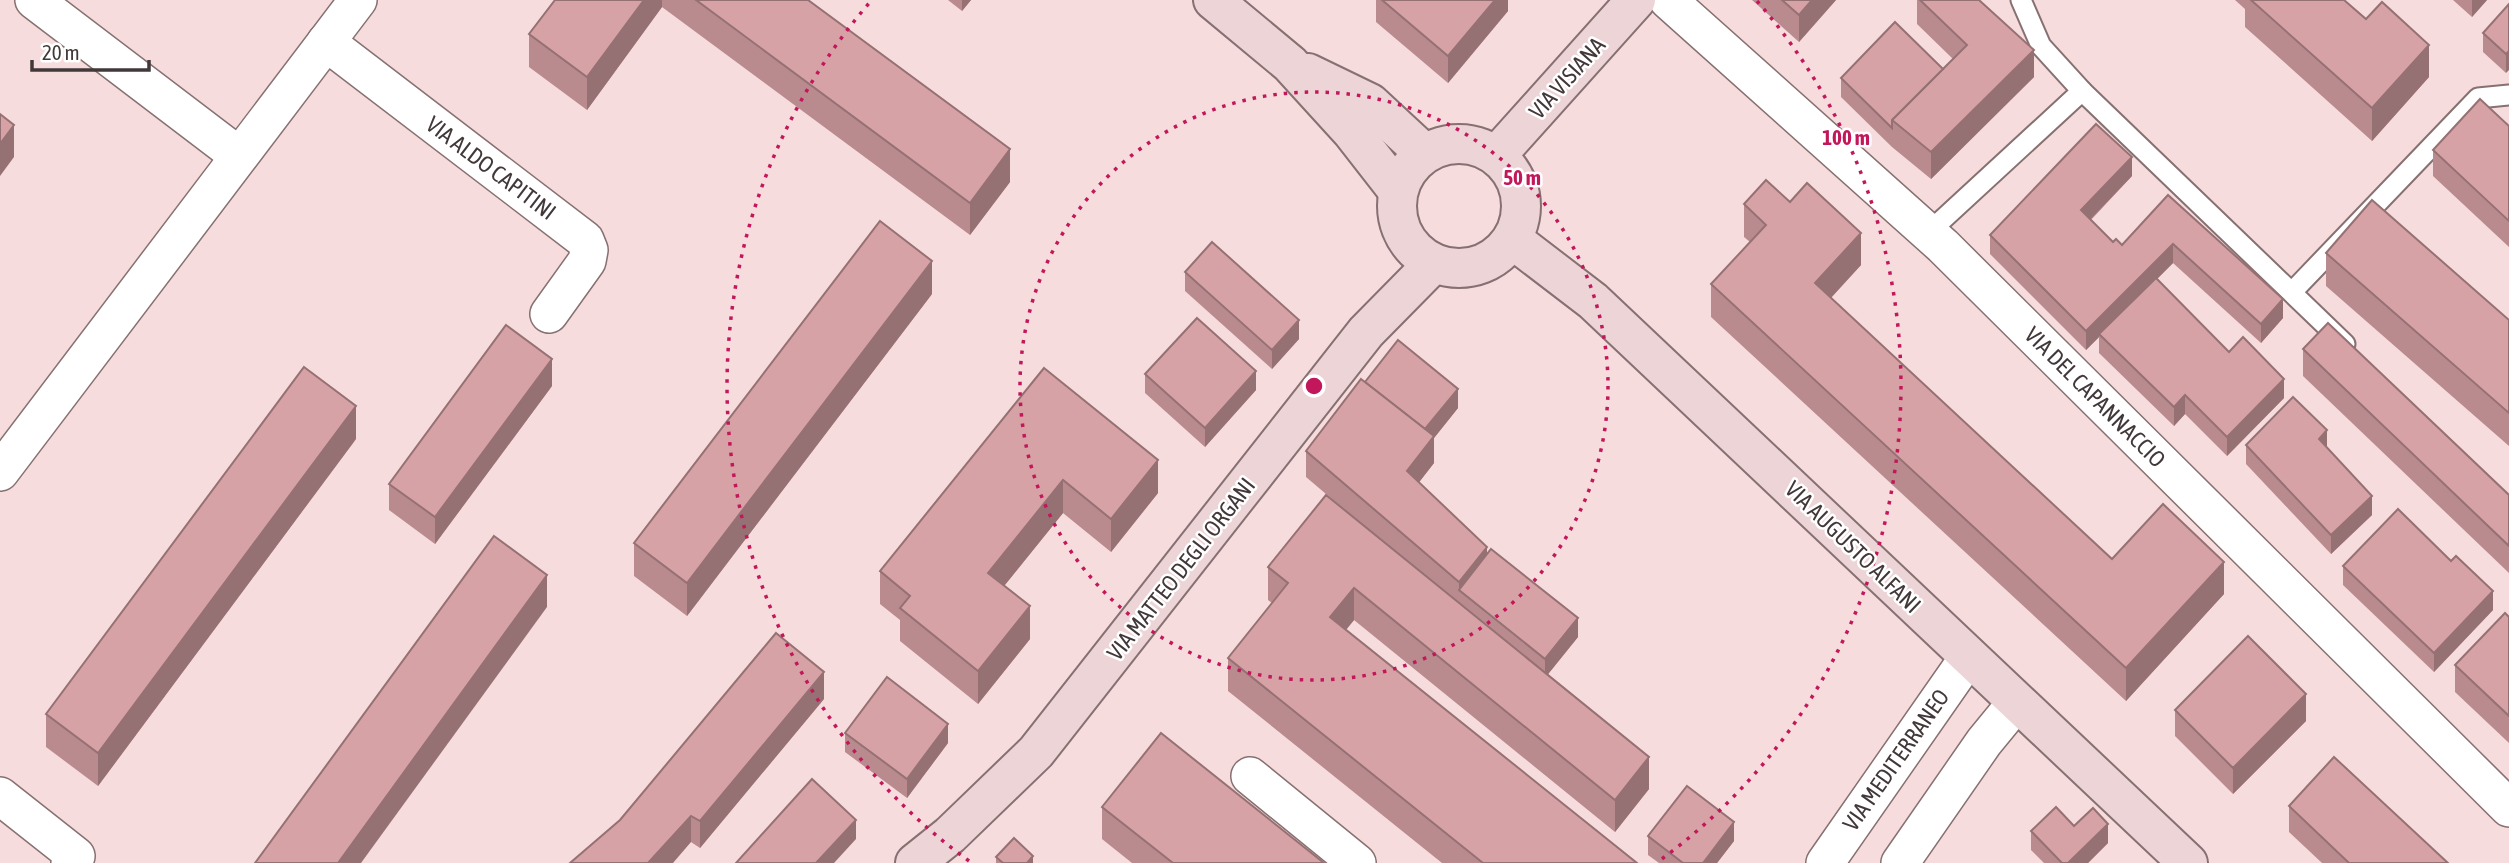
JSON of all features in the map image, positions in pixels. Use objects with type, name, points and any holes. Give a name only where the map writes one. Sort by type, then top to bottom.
[{"type":"street","points":[[34,0],[239,156]]},
{"type":"street","points":[[0,472],[358,0]]},
{"type":"street","points":[[1213,0],[1290,65],[1352,132],[1398,191]]},
{"type":"street","name":"VIA VISIANA","points":[[1497,155],[1636,0]]},
{"type":"street","name":"VIA DEL CAPANNACCIO","points":[[1668,0],[1928,232],[2509,808]]},
{"type":"street","name":"VIA ALDO CAPITINI","points":[[326,43],[585,240],[589,250],[587,261],[549,314]]},
{"type":"street","points":[[1290,65],[1370,103],[1424,153]]},
{"type":"street","points":[[1461,142],[1480,146],[1497,155],[1510,168],[1518,185],[1520,222],[1512,239],[1486,262],[1469,268],[1434,263],[1407,241],[1398,217],[1398,191],[1404,176],[1424,153],[1441,145],[1461,142]]},
{"type":"street","name":"VIA AUGUSTO ALFANI","points":[[1512,239],[1593,302],[2188,863]]},
{"type":"street","name":"VIA MATTEO DEGLI ORGANI","points":[[915,863],[950,835],[1036,752],[1366,332],[1434,263]]},
{"type":"street","name":"VIA MEDITERRANEO","points":[[1825,863],[1968,658]]},
{"type":"street","points":[[1900,863],[1984,742],[2016,703]]},
{"type":"street","points":[[1250,776],[1357,863]]},
{"type":"street","points":[[0,796],[76,856],[70,863]]},
{"type":"lane","points":[[2021,0],[2041,46],[2082,91],[2361,359]]},
{"type":"lane","points":[[1928,232],[2082,91]]},
{"type":"lane","points":[[2292,292],[2478,99],[2509,95]]},
{"type":"building","points":[[555,0],[644,0],[587,77],[529,34]]},
{"type":"building","points":[[696,0],[808,0],[1010,149],[970,203]]},
{"type":"building","points":[[1382,0],[1495,0],[1448,56]]},
{"type":"building","points":[[1782,0],[1812,0],[1799,15]]},
{"type":"building","points":[[1920,0],[1979,0],[2034,50],[1931,152],[1892,120],[1967,45]]},
{"type":"building","points":[[2251,0],[2344,0],[2366,19],[2382,2],[2429,45],[2372,108]]},
{"type":"building","points":[[2509,4],[2509,51],[2506,54],[2483,33]]},
{"type":"building","points":[[1895,22],[1943,69],[1892,120],[1892,128],[1841,78]]},
{"type":"building","points":[[2480,99],[2509,126],[2509,221],[2433,150]]},
{"type":"building","points":[[0,114],[14,125],[0,144]]},
{"type":"building","points":[[2096,124],[2132,157],[2081,210],[2113,242],[2116,239],[2122,245],[2168,195],[2283,299],[2261,324],[2173,244],[2086,331],[1990,235]]},
{"type":"building","points":[[1766,180],[1790,202],[1807,183],[1861,233],[1815,283],[2112,559],[2163,504],[2224,562],[2126,668],[1711,284],[1766,225],[1744,204]]},
{"type":"building","points":[[2372,200],[2509,320],[2509,413],[2326,253]]},
{"type":"building","points":[[880,221],[932,261],[687,583],[634,543]]},
{"type":"building","points":[[1212,242],[1299,320],[1272,350],[1185,272]]},
{"type":"building","points":[[2156,278],[2229,352],[2243,337],[2284,379],[2227,437],[2185,395],[2174,407],[2099,334]]},
{"type":"building","points":[[1197,318],[1256,371],[1205,428],[1145,374]]},
{"type":"building","points":[[2328,323],[2509,495],[2509,546],[2303,349]]},
{"type":"building","points":[[506,325],[552,359],[435,517],[389,484]]},
{"type":"building","points":[[1398,340],[1458,389],[1425,429],[1365,382]]},
{"type":"building","points":[[304,367],[356,406],[98,753],[46,714]]},
{"type":"building","points":[[1044,368],[1158,460],[1111,519],[1063,480],[988,573],[1030,606],[978,671],[900,608],[910,596],[880,571]]},
{"type":"building","points":[[1361,379],[1434,436],[1407,471],[1487,547],[1459,582],[1306,451]]},
{"type":"building","points":[[2293,397],[2327,430],[2319,439],[2372,496],[2331,535],[2246,445]]},
{"type":"building","points":[[1326,495],[1649,757],[1615,800],[1354,588],[1330,617],[1637,863],[1483,863],[1228,658],[1288,583],[1268,567]]},
{"type":"building","points":[[2398,509],[2451,561],[2456,556],[2493,591],[2434,653],[2343,566]]},
{"type":"building","points":[[494,536],[547,575],[338,863],[255,863]]},
{"type":"building","points":[[1491,549],[1578,618],[1545,659],[1459,590]]},
{"type":"building","points":[[2505,613],[2509,617],[2509,716],[2455,665]]},
{"type":"building","points":[[776,633],[824,672],[700,821],[691,816],[648,863],[570,863],[620,820]]},
{"type":"building","points":[[2248,636],[2306,694],[2233,768],[2175,710]]},
{"type":"building","points":[[887,677],[948,724],[907,779],[845,733]]},
{"type":"building","points":[[1161,733],[1324,863],[1173,863],[1102,807]]},
{"type":"building","points":[[2334,757],[2448,863],[2349,863],[2289,806]]},
{"type":"building","points":[[812,779],[856,820],[816,863],[736,863]]},
{"type":"building","points":[[1687,786],[1734,822],[1703,863],[1683,863],[1648,836]]},
{"type":"building","points":[[2056,807],[2074,826],[2093,808],[2108,824],[2068,863],[2062,863],[2031,831]]},
{"type":"building","points":[[1014,838],[1033,856],[1027,863],[1003,863],[996,857]]}]
